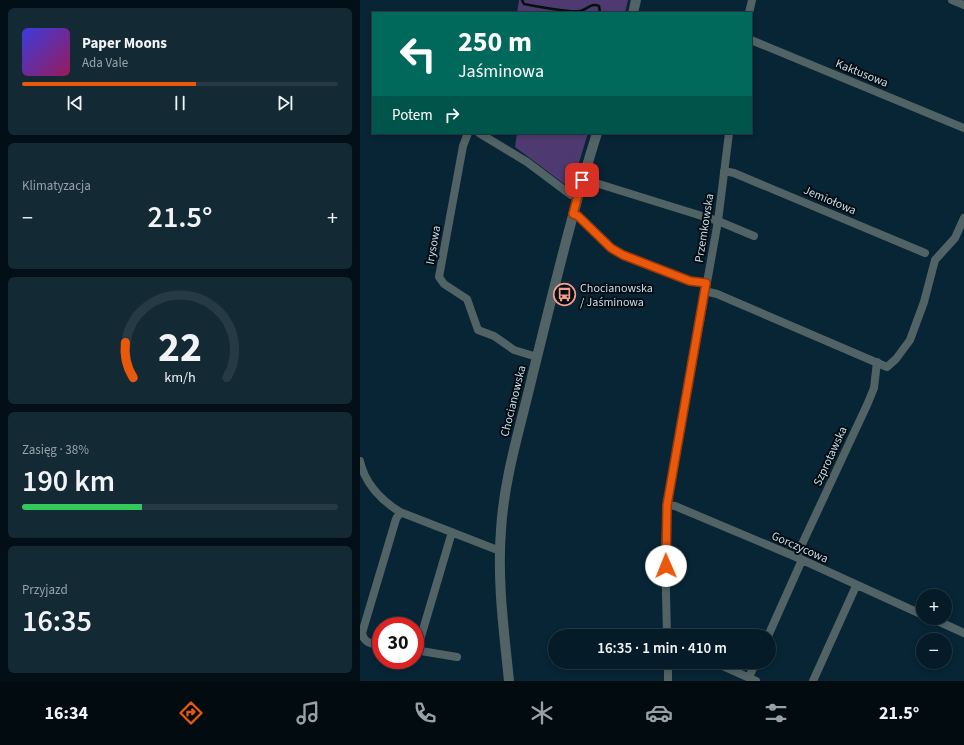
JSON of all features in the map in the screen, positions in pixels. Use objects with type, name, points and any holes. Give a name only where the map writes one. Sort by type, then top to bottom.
[{"type":"street","points":[[633,12],[636,0]]},
{"type":"street","points":[[749,12],[752,0]]},
{"type":"street","points":[[952,0],[964,5]]},
{"type":"street","name":"Kaktusowa","points":[[752,40],[964,128]]},
{"type":"street","name":"Irysowa","points":[[468,134],[463,146],[439,277],[440,281],[467,299],[478,330],[494,336],[514,350],[537,357]]},
{"type":"street","points":[[481,134],[527,162],[571,195],[577,197]]},
{"type":"street","name":"Chocianowska","points":[[510,681],[500,583],[502,516],[507,482],[577,197],[597,134]]},
{"type":"street","name":"Przemkowska","points":[[667,629],[665,552],[667,505],[718,221],[730,135]]},
{"type":"street","name":"Jemiołowa","points":[[724,171],[741,176],[925,253]]},
{"type":"street","points":[[582,180],[718,221],[754,236]]},
{"type":"street","points":[[573,214],[578,216],[611,248],[623,255],[706,287],[887,367],[896,359],[910,340],[928,288],[935,260],[955,238],[964,218]]},
{"type":"street","name":"Szprotawska","points":[[771,629],[799,558],[874,388],[877,362]]},
{"type":"street","points":[[360,461],[368,480],[377,494],[400,512],[500,551]]},
{"type":"street","name":"Gorczycowa","points":[[667,505],[676,506],[799,558],[856,586],[916,612]]},
{"type":"street","points":[[372,643],[367,642],[363,638],[362,633],[396,519],[400,512]]},
{"type":"street","points":[[424,624],[452,532]]},
{"type":"street","points":[[813,681],[856,586]]},
{"type":"street","points":[[948,625],[964,632]]},
{"type":"street","points":[[424,651],[457,657]]},
{"type":"street","points":[[668,669],[668,681]]},
{"type":"street","points":[[730,669],[753,679],[755,669]]},
{"type":"shaded area","points":[[519,0],[628,0],[625,12],[517,12]]},
{"type":"shaded area","points":[[517,134],[588,134],[571,189],[515,147]]},
{"type":"waterway","points":[[522,0],[524,4],[569,11],[580,11],[596,5],[599,6],[600,12]]},
{"type":"place","name":"Chocianowska / Jaśminowa","points":[[564,295]]},
{"type":"route","points":[[582,180],[573,214],[578,216],[611,248],[623,255],[692,282],[706,283],[667,505],[665,530],[666,566]]}]
